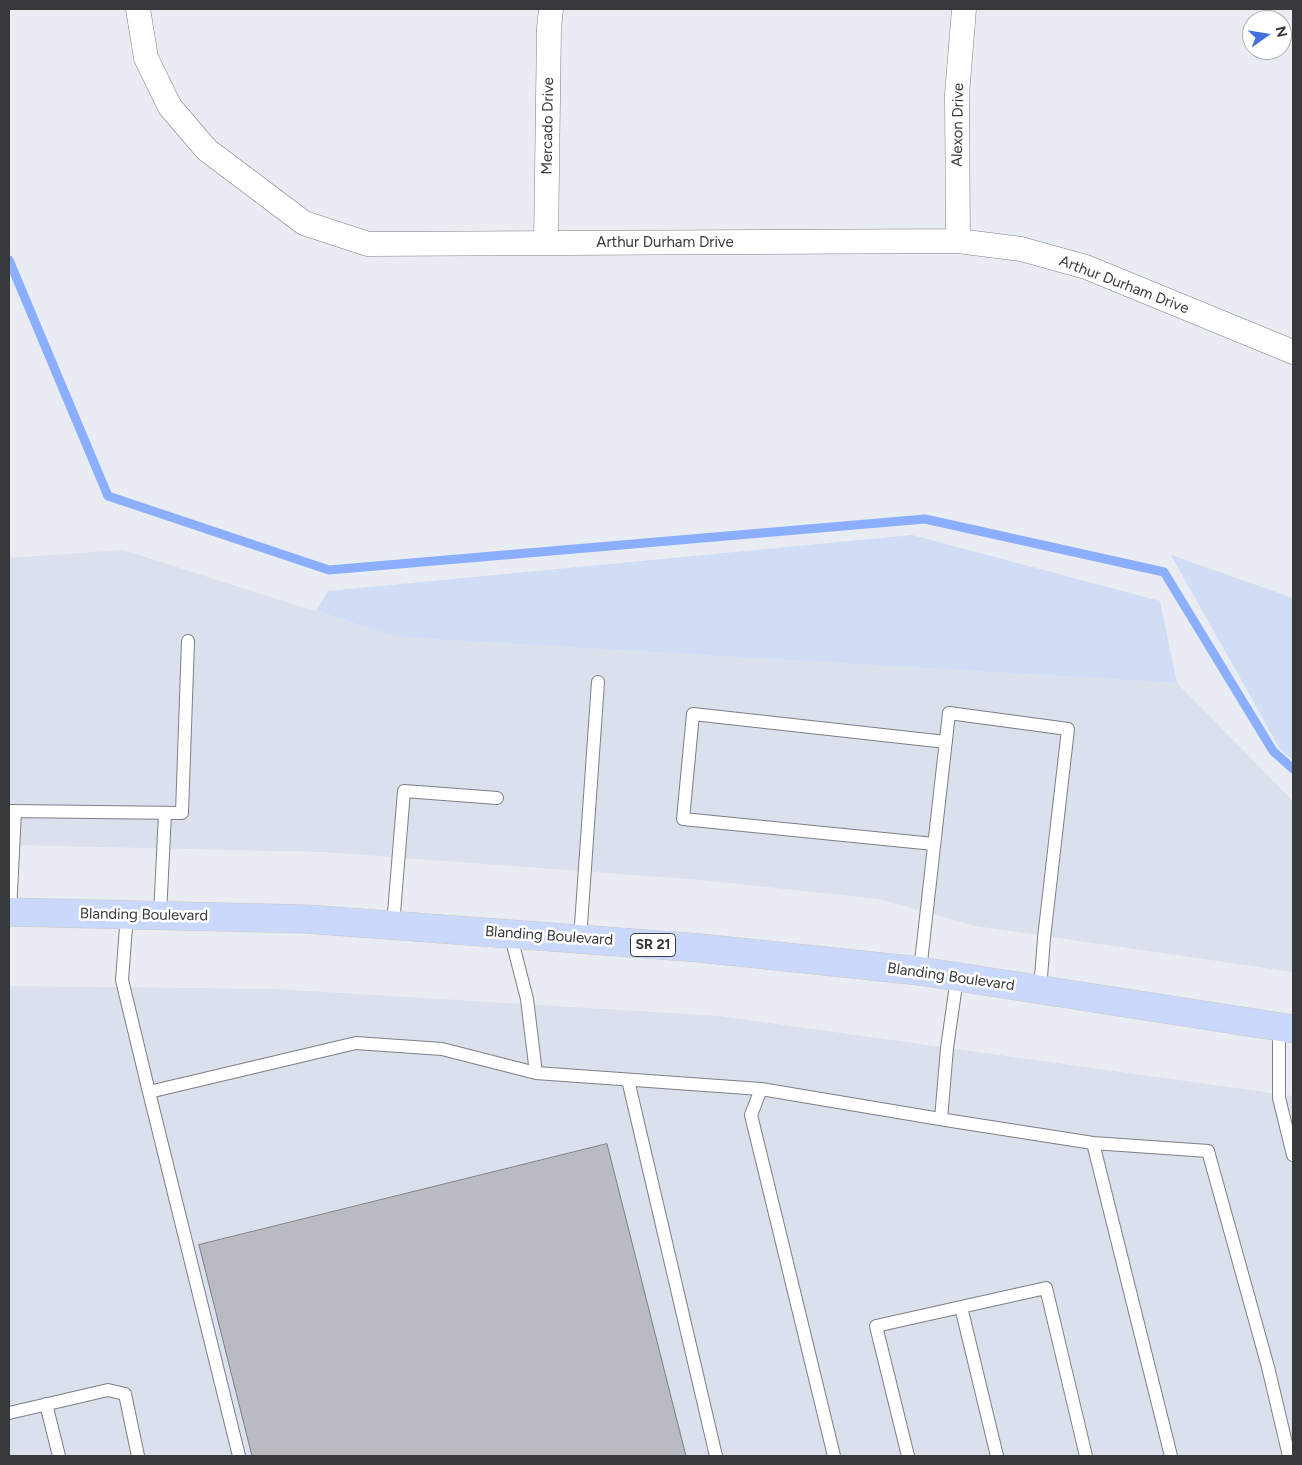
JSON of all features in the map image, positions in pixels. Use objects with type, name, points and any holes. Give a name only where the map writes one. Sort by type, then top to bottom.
[{"type":"main road","name":"Blanding Boulevard","points":[[9,912],[306,919],[700,948],[920,972],[1286,1028]]},
{"type":"street","name":"Arthur Durham Drive","points":[[138,9],[146,58],[170,108],[207,150],[304,223],[368,244],[958,241],[1021,249],[1086,267],[1293,352]]},
{"type":"street","name":"Mercado Drive","points":[[546,243],[549,28],[551,9]]},
{"type":"street","name":"Alexon Drive","points":[[958,241],[957,94],[964,9]]},
{"type":"lane","points":[[9,912],[12,811],[182,814],[188,641]]},
{"type":"lane","points":[[580,939],[598,682]]},
{"type":"lane","points":[[920,972],[948,713],[1068,730],[1044,938],[1040,990]]},
{"type":"lane","points":[[934,844],[683,819],[693,714],[946,742]]},
{"type":"lane","points":[[393,925],[404,791],[497,798]]},
{"type":"lane","points":[[160,915],[165,813]]},
{"type":"lane","points":[[127,914],[122,980],[239,1456]]},
{"type":"lane","points":[[510,933],[527,999],[536,1073]]},
{"type":"lane","points":[[941,1119],[947,1048],[958,978]]},
{"type":"lane","points":[[1286,1028],[1278,1098],[1293,1155]]},
{"type":"lane","points":[[149,1092],[356,1043],[442,1049],[536,1073],[762,1089],[1093,1143],[1208,1151],[1268,1368],[1289,1456]]},
{"type":"lane","points":[[628,1080],[716,1456]]},
{"type":"lane","points":[[762,1089],[751,1115],[834,1456]]},
{"type":"lane","points":[[1093,1143],[1171,1456]]},
{"type":"lane","points":[[908,1456],[876,1326],[1046,1288],[1086,1456]]},
{"type":"lane","points":[[961,1306],[997,1456]]},
{"type":"lane","points":[[9,1413],[108,1390],[124,1394],[138,1456]]},
{"type":"lane","points":[[46,1404],[59,1456]]},
{"type":"shaded area","points":[[912,535],[1160,601],[1177,683],[396,637],[316,611],[328,591]]},
{"type":"shaded area","points":[[123,550],[396,637],[1177,683],[1293,801],[1293,972],[976,926],[879,899],[701,880],[324,852],[9,845],[9,558]]},
{"type":"shaded area","points":[[1171,555],[1293,598],[1293,761],[1280,749]]},
{"type":"shaded area","points":[[9,986],[275,989],[719,1016],[1293,1096],[1293,1456],[9,1456]]},
{"type":"building","points":[[607,1144],[686,1456],[252,1456],[199,1245]]},
{"type":"waterway","points":[[9,260],[108,496],[329,570],[925,519],[1164,572],[1273,751],[1293,769]]}]
